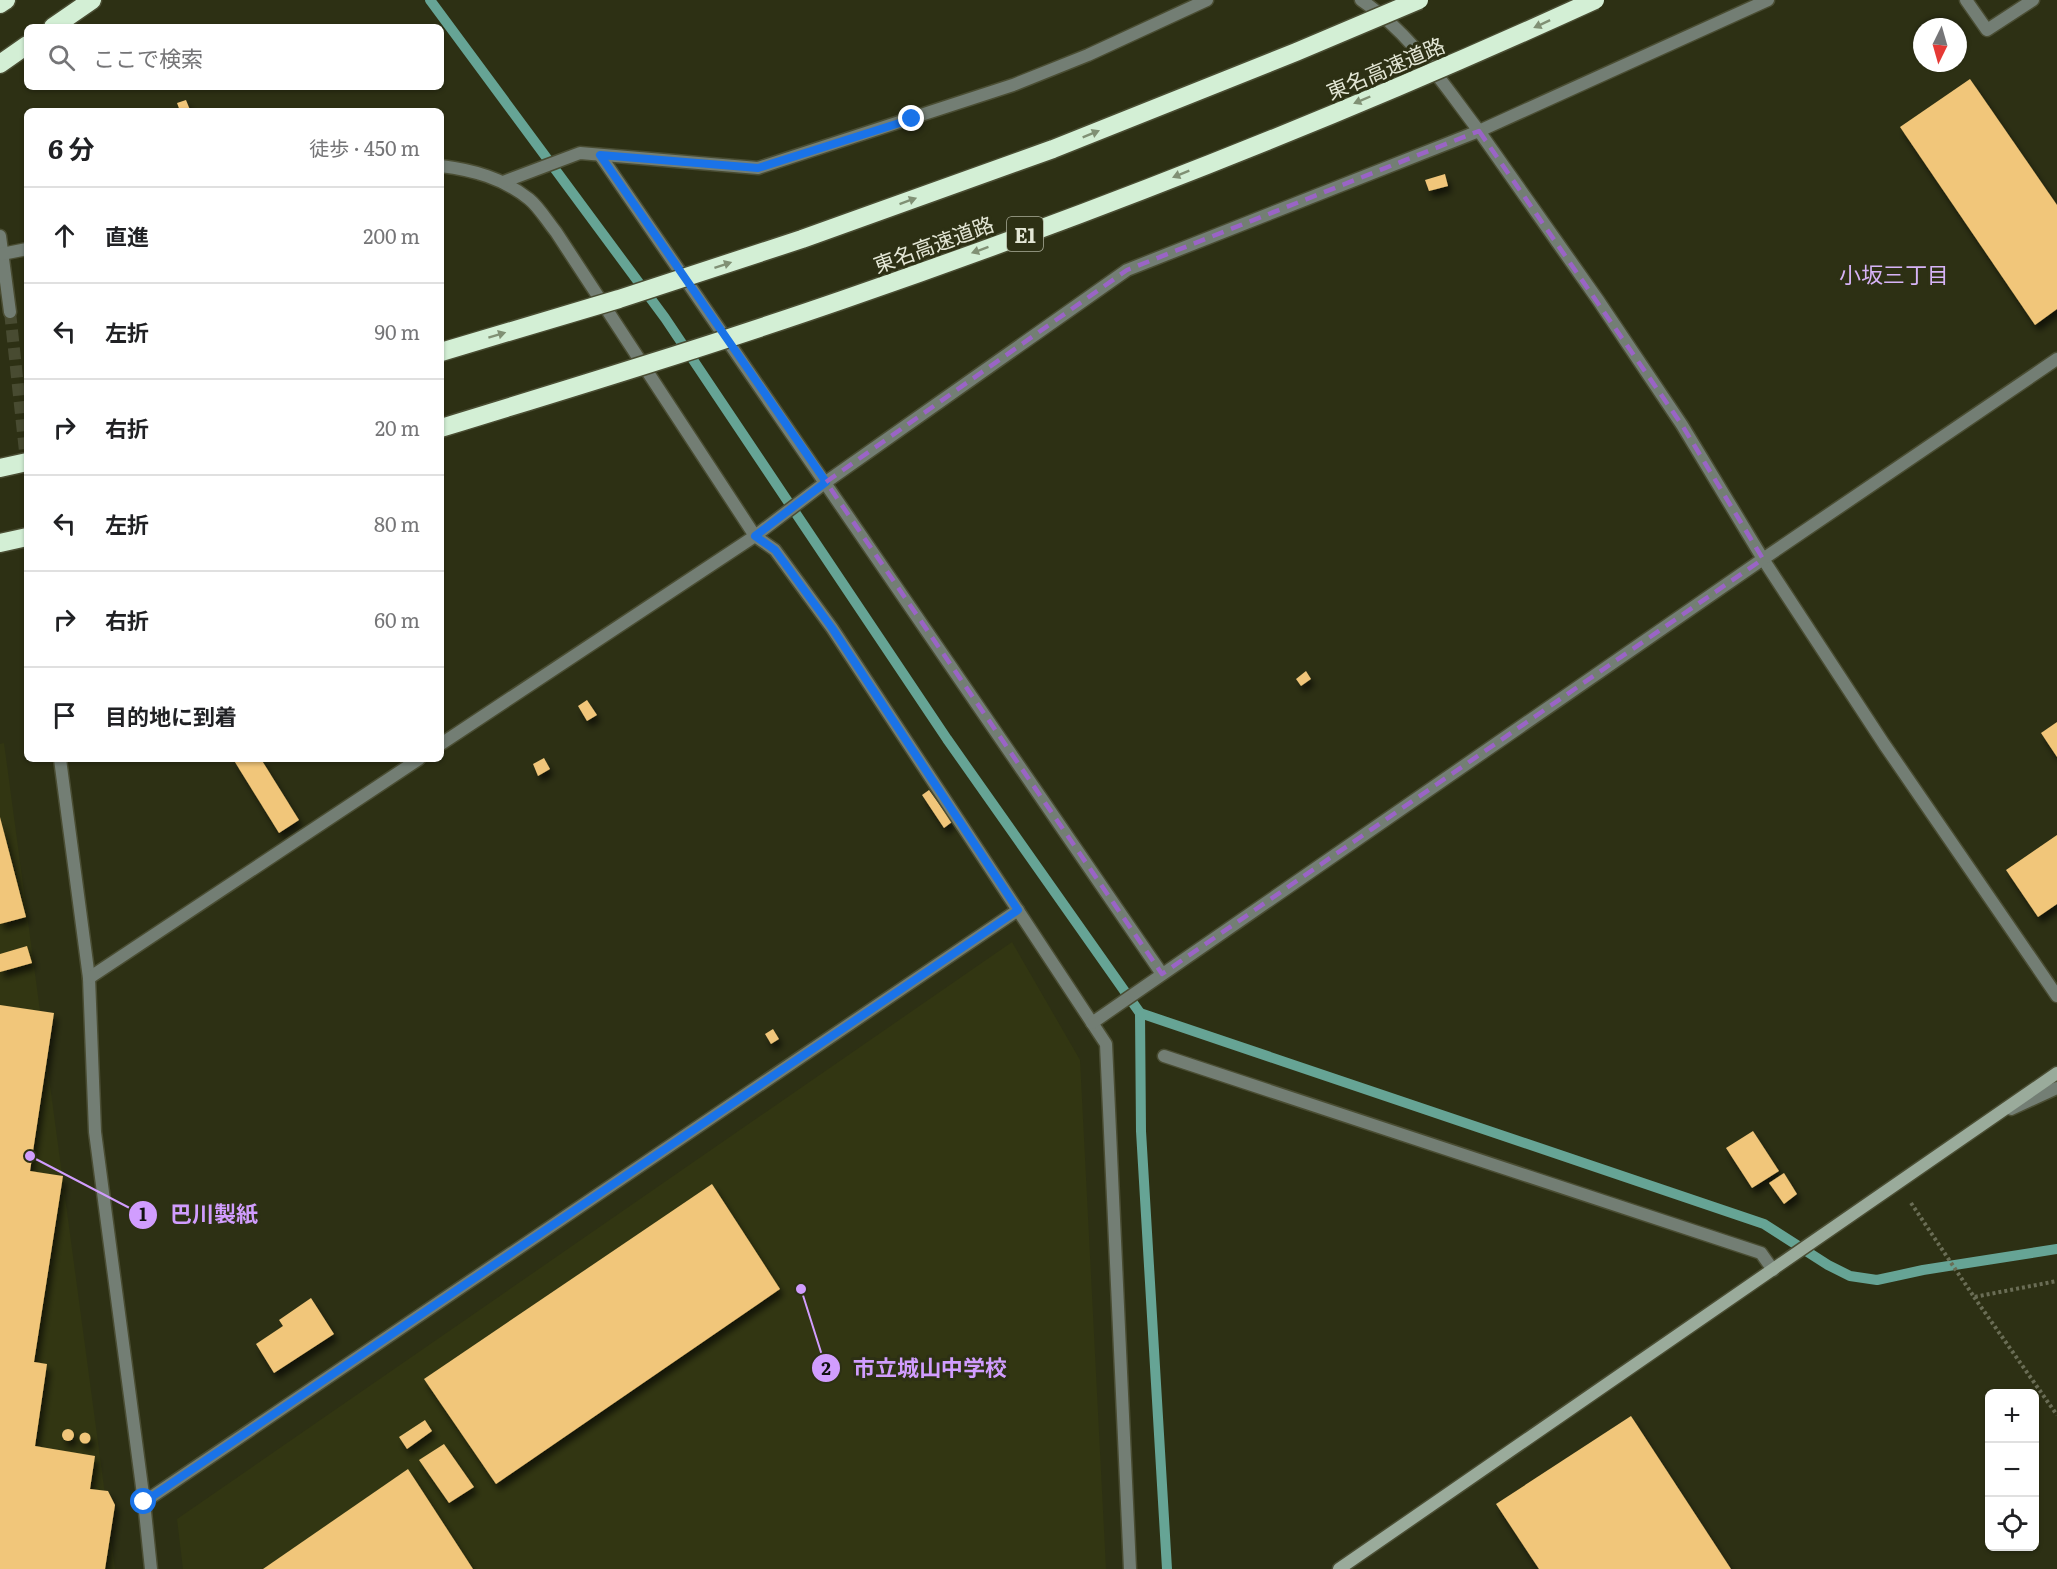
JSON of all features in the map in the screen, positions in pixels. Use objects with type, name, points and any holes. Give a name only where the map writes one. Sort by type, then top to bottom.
[{"type":"highway","points":[[0,4],[6,0]]},
{"type":"highway","points":[[57,24],[92,0]]},
{"type":"highway","points":[[444,351],[619,299],[791,242],[1042,153],[1419,0]]},
{"type":"highway","name":"東名高速道路","points":[[444,427],[841,301],[1068,219],[1294,129],[1507,40],[1595,0]]},
{"type":"highway","points":[[0,64],[24,47]]},
{"type":"highway","points":[[0,468],[24,463]]},
{"type":"highway","points":[[0,543],[24,538]]},
{"type":"street","points":[[503,182],[580,153],[758,168],[1013,86],[1088,55],[1207,0]]},
{"type":"street","points":[[1361,0],[1375,9],[1413,44],[1479,131],[1598,300],[1682,425],[1763,559],[1884,744],[2057,996]]},
{"type":"street","points":[[444,742],[755,536],[826,482],[1127,270],[1479,131],[1768,0]]},
{"type":"street","points":[[1965,0],[1987,30],[2033,0]]},
{"type":"street","points":[[600,155],[826,482],[1158,976]]},
{"type":"street","points":[[444,166],[472,170],[503,182],[530,200],[556,232],[755,536],[775,550],[819,609],[1106,1044],[1130,1569]]},
{"type":"street","points":[[0,237],[10,312]]},
{"type":"street","points":[[2,254],[24,250]]},
{"type":"street","points":[[1092,1023],[1763,559],[2057,359]]},
{"type":"street","points":[[60,762],[89,978],[95,1132],[151,1569]]},
{"type":"street","points":[[89,978],[414,762]]},
{"type":"street","points":[[144,1502],[1018,910]]},
{"type":"street","points":[[1164,1056],[1761,1253],[1773,1270]]},
{"type":"street","points":[[1339,1569],[2057,1073]]},
{"type":"street","points":[[1993,1117],[2057,1088]]},
{"type":"path","points":[[1898,1183],[1974,1297],[2057,1414]]},
{"type":"path","points":[[1974,1297],[2057,1281]]},
{"type":"highlighted area","points":[[1479,131],[1682,425],[1763,559],[1162,974],[826,482],[1127,270]]},
{"type":"shaded area","points":[[4,743],[115,1569],[0,1569],[0,744]]},
{"type":"shaded area","points":[[1012,942],[1080,1060],[1106,1569],[183,1569],[177,1519]]},
{"type":"building","points":[[1970,79],[2057,205],[2057,309],[2035,325],[1900,127]]},
{"type":"building","points":[[186,100],[189,108],[179,108],[177,103]]},
{"type":"building","points":[[1445,174],[1448,186],[1429,191],[1425,180]]},
{"type":"building","points":[[1306,671],[1311,679],[1301,686],[1296,679]]},
{"type":"building","points":[[587,700],[597,715],[587,721],[578,706]]},
{"type":"building","points":[[2057,722],[2057,757],[2041,733]]},
{"type":"building","points":[[544,758],[550,769],[538,776],[533,764]]},
{"type":"building","points":[[235,762],[263,762],[299,820],[279,833]]},
{"type":"building","points":[[929,790],[952,822],[944,828],[922,795]]},
{"type":"building","points":[[0,817],[26,917],[0,924]]},
{"type":"building","points":[[2057,835],[2057,904],[2038,917],[2006,870]]},
{"type":"building","points":[[27,946],[32,963],[0,972],[0,954]]},
{"type":"building","points":[[0,1005],[54,1013],[30,1171],[63,1176],[34,1362],[47,1364],[35,1446],[95,1456],[90,1489],[108,1491],[115,1505],[105,1569],[0,1569]]},
{"type":"building","points":[[773,1029],[779,1039],[771,1044],[765,1034]]},
{"type":"building","points":[[1753,1131],[1779,1171],[1752,1188],[1726,1148]]},
{"type":"building","points":[[1784,1173],[1797,1194],[1784,1204],[1769,1183]]},
{"type":"building","points":[[712,1184],[780,1289],[496,1484],[424,1379]]},
{"type":"building","points":[[311,1298],[334,1334],[274,1373],[256,1344],[283,1326],[279,1320]]},
{"type":"building","points":[[1631,1416],[1731,1569],[1539,1569],[1496,1504]]},
{"type":"building","points":[[425,1420],[432,1431],[407,1449],[399,1437]]},
{"type":"building","points":[[68,1429],[74,1435],[68,1441],[62,1435]]},
{"type":"building","points":[[85,1432],[91,1438],[85,1444],[79,1438]]},
{"type":"building","points":[[444,1444],[474,1487],[449,1503],[419,1460]]},
{"type":"building","points":[[408,1469],[473,1569],[263,1569]]},
{"type":"waterway","points":[[430,0],[665,318],[947,739],[1140,1013],[1141,1131],[1167,1569]]},
{"type":"waterway","points":[[1140,1013],[1764,1224],[1828,1265],[1850,1276],[1877,1280],[1923,1270],[2057,1249]]},
{"type":"tunnel","points":[[10,312],[24,442]]},
{"type":"place","name":"巴川製紙","points":[[30,1156]]},
{"type":"place","name":"市立城山中学校","points":[[801,1289]]},
{"type":"district","name":"小坂三丁目","points":[[1894,273]]},
{"type":"route","points":[[144,1502],[1018,910],[792,571],[775,550],[755,536],[826,482],[600,155],[758,168],[912,119]]}]
